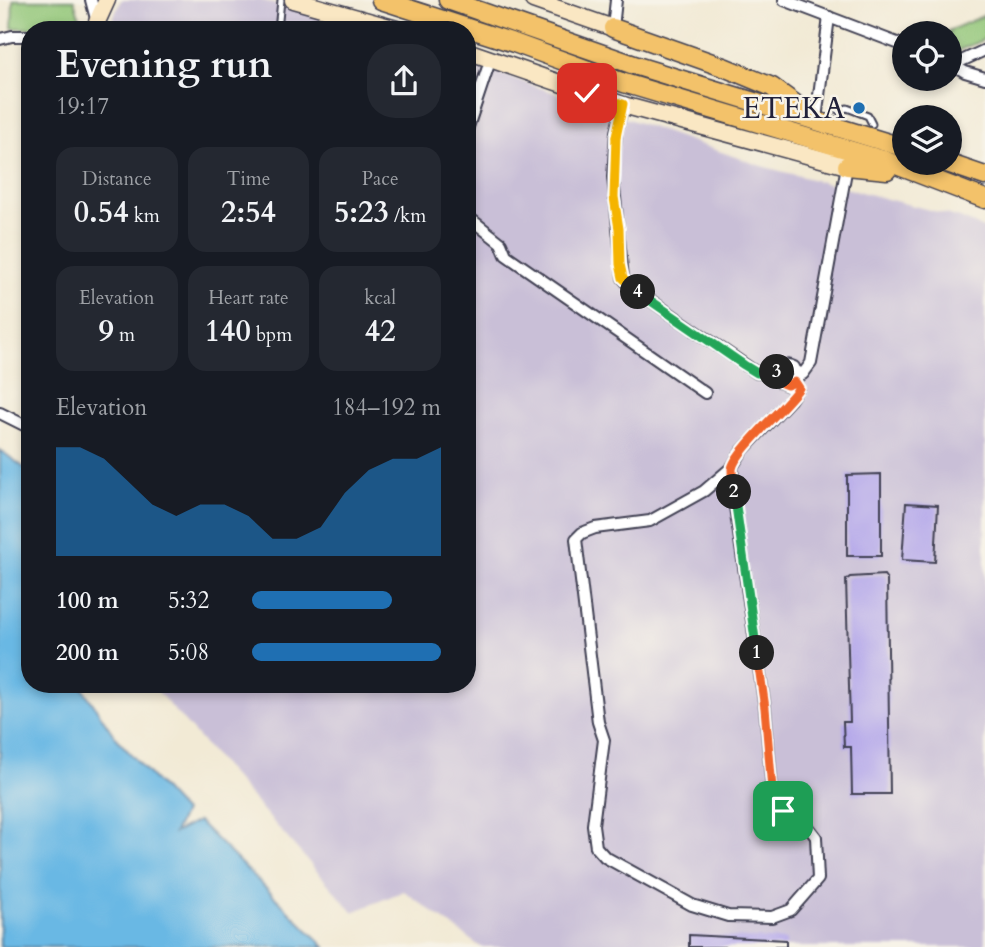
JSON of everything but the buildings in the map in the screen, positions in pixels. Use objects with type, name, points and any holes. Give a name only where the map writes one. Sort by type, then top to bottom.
[{"type":"highway","points":[[448,0],[649,70],[892,144]]},
{"type":"highway","points":[[389,2],[444,21]]},
{"type":"highway","points":[[613,28],[726,68],[772,88],[816,119]]},
{"type":"highway","points":[[476,32],[624,83],[892,164]]},
{"type":"highway","points":[[846,166],[892,171]]},
{"type":"highway","points":[[962,168],[985,176]]},
{"type":"highway","points":[[925,175],[985,198]]},
{"type":"main road","points":[[293,0],[368,21]]},
{"type":"main road","points":[[533,0],[613,28]]},
{"type":"main road","points":[[96,1],[98,21]]},
{"type":"main road","points":[[476,54],[623,104],[846,166]]},
{"type":"street","points":[[613,28],[616,0]]},
{"type":"street","points":[[784,0],[802,4],[892,41]]},
{"type":"street","points":[[816,119],[830,17]]},
{"type":"street","points":[[0,39],[21,36]]},
{"type":"street","points":[[962,59],[985,50]]},
{"type":"street","points":[[476,103],[491,58]]},
{"type":"street","points":[[962,70],[985,78]]},
{"type":"street","points":[[623,104],[617,132],[613,177],[623,278],[757,373],[778,372],[788,365],[794,367],[799,378]]},
{"type":"street","points":[[732,467],[735,507],[765,708],[773,800],[783,811],[799,816],[816,837],[818,879],[808,894],[791,910],[772,917],[727,916],[692,905],[605,857],[596,847],[593,825],[604,740],[597,710],[576,539],[582,533],[595,528],[650,521],[704,491],[732,467],[741,451],[790,400],[799,378],[811,363],[846,166]]},
{"type":"street","points":[[476,223],[501,243],[506,255],[705,393]]},
{"type":"street","points":[[0,414],[21,424]]},
{"type":"lane","points":[[279,21],[281,0]]},
{"type":"lane","points":[[839,111],[847,108],[868,116],[872,124]]},
{"type":"shaded area","points":[[121,0],[260,0],[350,21],[114,21]]},
{"type":"shaded area","points":[[476,65],[761,166],[960,218],[985,229],[985,947],[481,947],[404,891],[353,912],[159,693],[476,693]]},
{"type":"green space","points":[[13,0],[74,0],[81,21],[21,21],[21,28],[12,28]]},
{"type":"green space","points":[[985,15],[985,39],[962,49],[962,25]]},
{"type":"water","points":[[0,450],[21,465],[21,693],[86,693],[115,737],[184,812],[174,833],[198,821],[325,947],[0,947]]},
{"type":"place","name":"ΕΤΕΚΑ","points":[[859,108]]},
{"type":"route","points":[[587,93],[623,104],[617,132],[613,177],[623,278],[744,365],[757,373],[778,372],[778,379],[782,383],[787,385],[795,382],[799,388],[767,426],[741,451],[732,467],[735,507],[765,708],[773,800],[783,811]]}]
